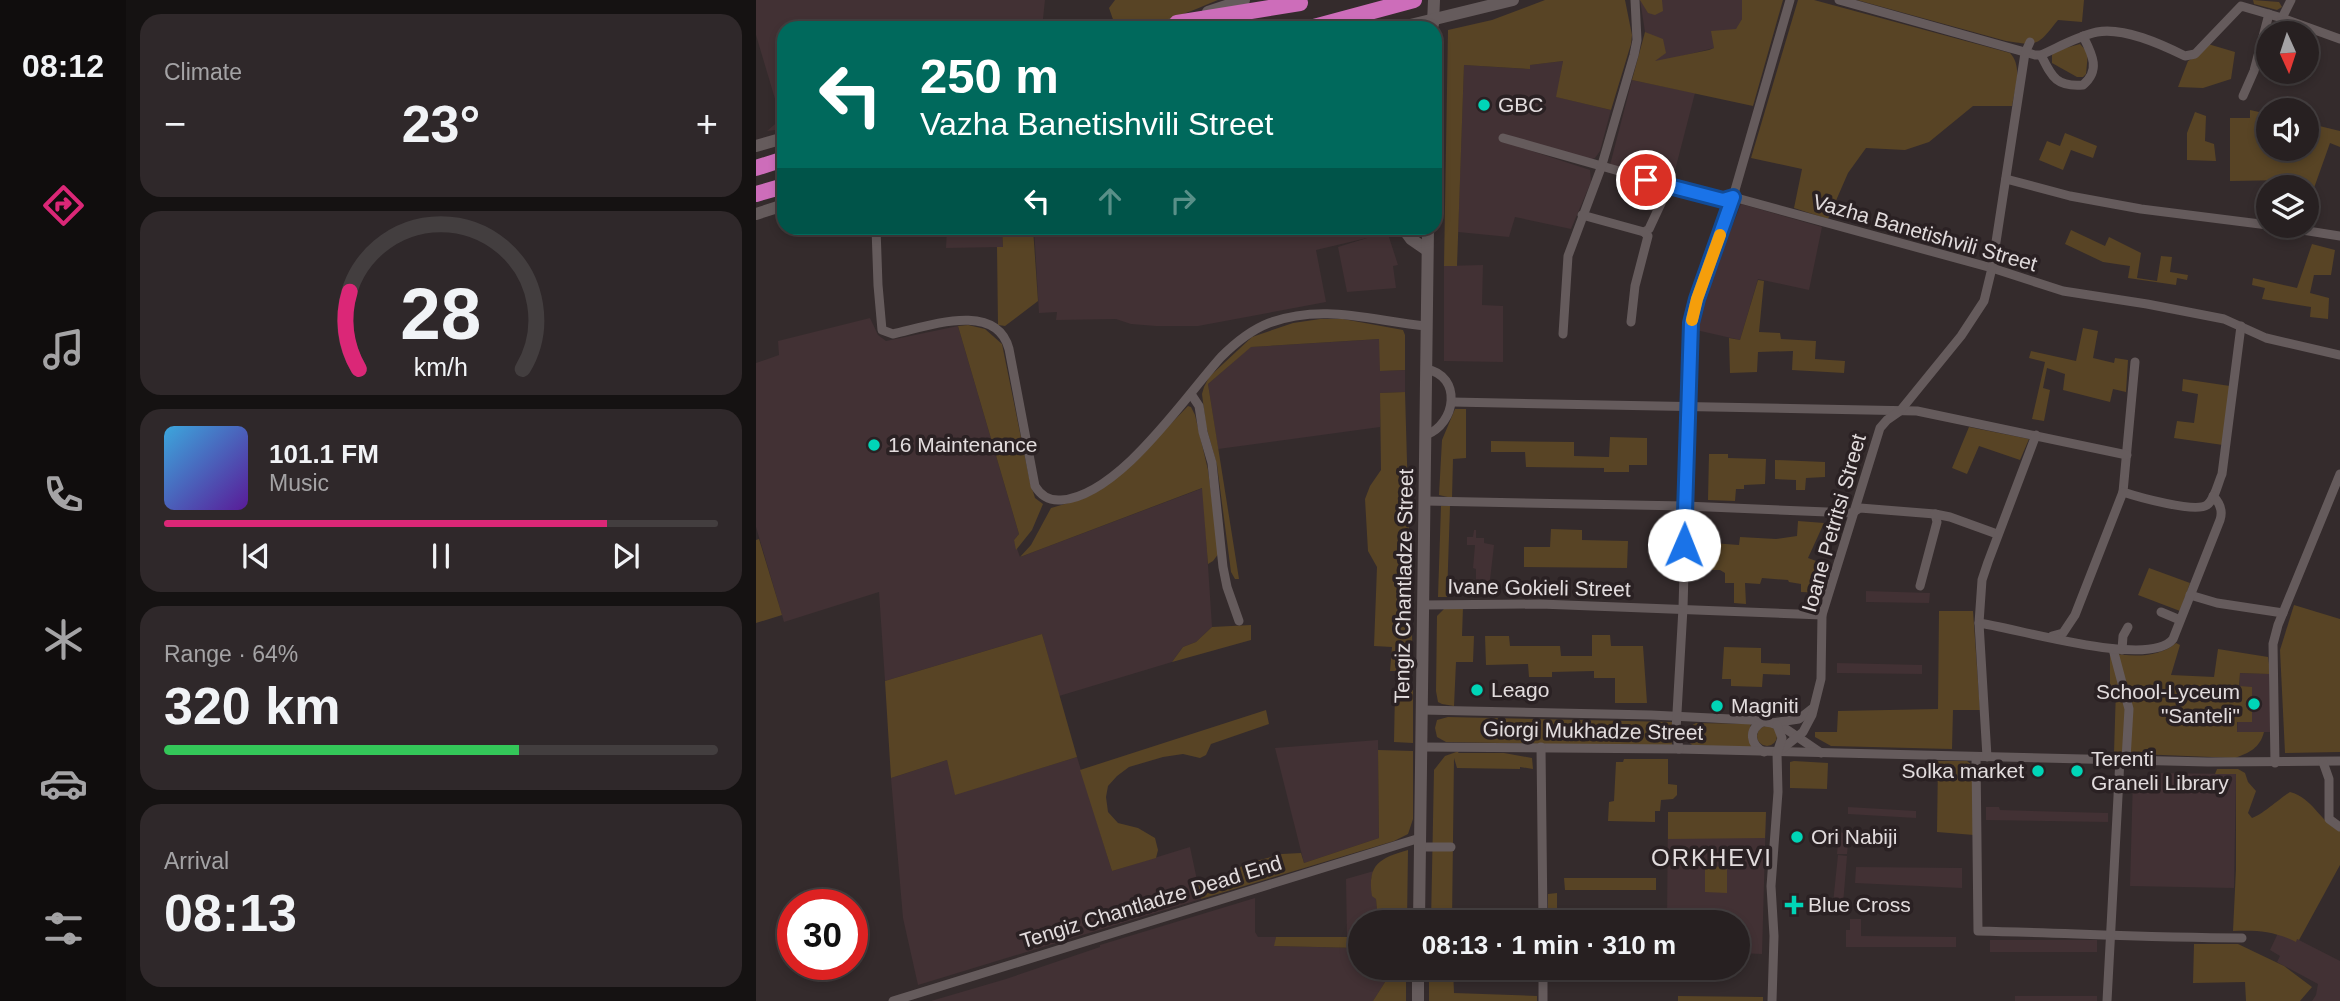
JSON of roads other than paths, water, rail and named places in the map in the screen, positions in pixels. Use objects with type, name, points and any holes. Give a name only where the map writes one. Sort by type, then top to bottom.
[{"type":"highway","points":[[1337,21],[1414,0]]},
{"type":"highway","points":[[1189,21],[1305,1]]},
{"type":"highway","points":[[1238,21],[1305,1]]},
{"type":"highway","points":[[756,168],[777,161]]},
{"type":"street","points":[[1183,21],[1244,0]]},
{"type":"street","points":[[1430,21],[1434,0]]},
{"type":"street","points":[[1440,21],[1513,0]]},
{"type":"street","points":[[1563,334],[1566,267],[1582,215],[1601,168],[1634,55],[1637,40],[1635,0]]},
{"type":"street","points":[[1679,749],[1677,717],[1694,310],[1733,197],[1790,0]]},
{"type":"street","points":[[1839,0],[2025,53],[2041,55],[2083,36],[2104,32],[2143,38],[2185,56],[2191,56],[2241,6],[2340,39]]},
{"type":"street","points":[[2282,18],[2291,0]]},
{"type":"street","points":[[2243,96],[2254,71],[2269,14]]},
{"type":"street","points":[[2041,55],[2050,74],[2057,80],[2064,85],[2083,85],[2093,74],[2095,64],[2083,36]]},
{"type":"street","name":"Ioane Petritsi Street","points":[[1798,737],[1808,725],[1821,679],[1822,614],[1880,428],[1900,411],[1961,337],[1988,288],[2025,53],[2030,42]]},
{"type":"street","name":"Vazha Banetishvili Street","points":[[1503,138],[1601,168],[1723,200],[1733,197],[1992,268],[2063,291],[2224,319],[2266,338],[2340,355]]},
{"type":"street","points":[[756,146],[777,140]]},
{"type":"street","points":[[2006,179],[2070,196],[2141,209],[2256,223]]},
{"type":"street","points":[[1644,232],[1651,225],[1669,186]]},
{"type":"street","points":[[756,214],[777,207]]},
{"type":"street","points":[[1582,215],[1644,232],[1648,236],[1635,286],[1631,322]]},
{"type":"street","points":[[2319,233],[2340,236]]},
{"type":"street","points":[[876,235],[877,285],[882,330],[893,334],[974,319],[988,325],[1007,343],[1035,486],[1050,499],[1069,499],[1103,483],[1146,443],[1224,355],[1255,329],[1270,323],[1329,312],[1427,326]]},
{"type":"street","points":[[1408,235],[1427,250]]},
{"type":"street","name":"Tengiz Chantladze Street","points":[[1419,910],[1428,235]]},
{"type":"street","points":[[2123,492],[2142,498],[2199,507],[2207,505],[2222,474],[2241,326]]},
{"type":"street","points":[[2050,636],[2063,633],[2072,621],[2123,492],[2135,362]]},
{"type":"street","points":[[1426,369],[1434,370],[1445,380],[1452,402],[1440,428],[1426,435]]},
{"type":"street","points":[[1191,394],[1199,406],[1212,463],[1223,567],[1239,621]]},
{"type":"street","points":[[1452,402],[1917,411],[2127,454]]},
{"type":"street","points":[[1987,757],[1979,623],[1982,580],[2036,435]]},
{"type":"street","points":[[2275,763],[2273,644],[2340,474]]},
{"type":"street","points":[[1979,623],[2118,650],[2142,651],[2165,646],[2173,639],[2222,513],[2218,500],[2213,496]]},
{"type":"street","points":[[1424,501],[1685,506],[1852,513],[1860,508],[1935,514],[1997,534]]},
{"type":"street","points":[[1920,586],[1937,522],[1935,514]]},
{"type":"street","points":[[2190,595],[2217,603],[2283,613]]},
{"type":"street","name":"Ivane Gokieli Street","points":[[1423,605],[1540,604],[1822,614]]},
{"type":"street","points":[[2161,612],[2180,620]]},
{"type":"street","points":[[2106,1001],[2129,709],[2118,650],[2128,626]]},
{"type":"street","points":[[1764,752],[1756,747],[1752,737],[1754,729],[1770,723],[1799,719],[1814,707]]},
{"type":"street","name":"Giorgi Mukhadze Street","points":[[1422,710],[1677,717],[1770,723]]},
{"type":"street","points":[[1770,723],[1798,737],[1822,754]]},
{"type":"street","points":[[1770,723],[1782,738],[1777,753],[1778,792],[1771,886],[1774,936],[1772,1001]]},
{"type":"street","points":[[1777,753],[1798,737]]},
{"type":"street","name":"Giorgi Mukhadze Street","points":[[1421,747],[1679,749],[2275,763],[2340,761]]},
{"type":"street","points":[[1541,747],[1543,910]]},
{"type":"street","points":[[1976,757],[1978,931],[2112,934],[2155,938],[2242,938]]},
{"type":"street","points":[[2323,762],[2329,779],[2329,819],[2340,827]]},
{"type":"street","name":"Tengiz Chantladze Dead End","points":[[893,1001],[1420,843],[1451,847]]},
{"type":"street","points":[[1418,980],[1418,1001]]},
{"type":"street","points":[[1543,980],[1543,1001]]},
{"type":"place","name":"GBC","points":[[1484,105]]},
{"type":"place","name":"16 Maintenance","points":[[874,445]]},
{"type":"place","name":"Leago","points":[[1477,690]]},
{"type":"place","name":"School-Lyceum \"Santeli\"","points":[[2254,704]]},
{"type":"place","name":"Magniti","points":[[1717,706]]},
{"type":"place","name":"Solka market","points":[[2038,771]]},
{"type":"place","name":"Terenti Graneli Library","points":[[2077,771]]},
{"type":"place","name":"Ori Nabiji","points":[[1797,837]]},
{"type":"place","name":"Blue Cross","points":[[1794,905]]},
{"type":"district","name":"ORKHEVI","points":[[1712,858]]}]
